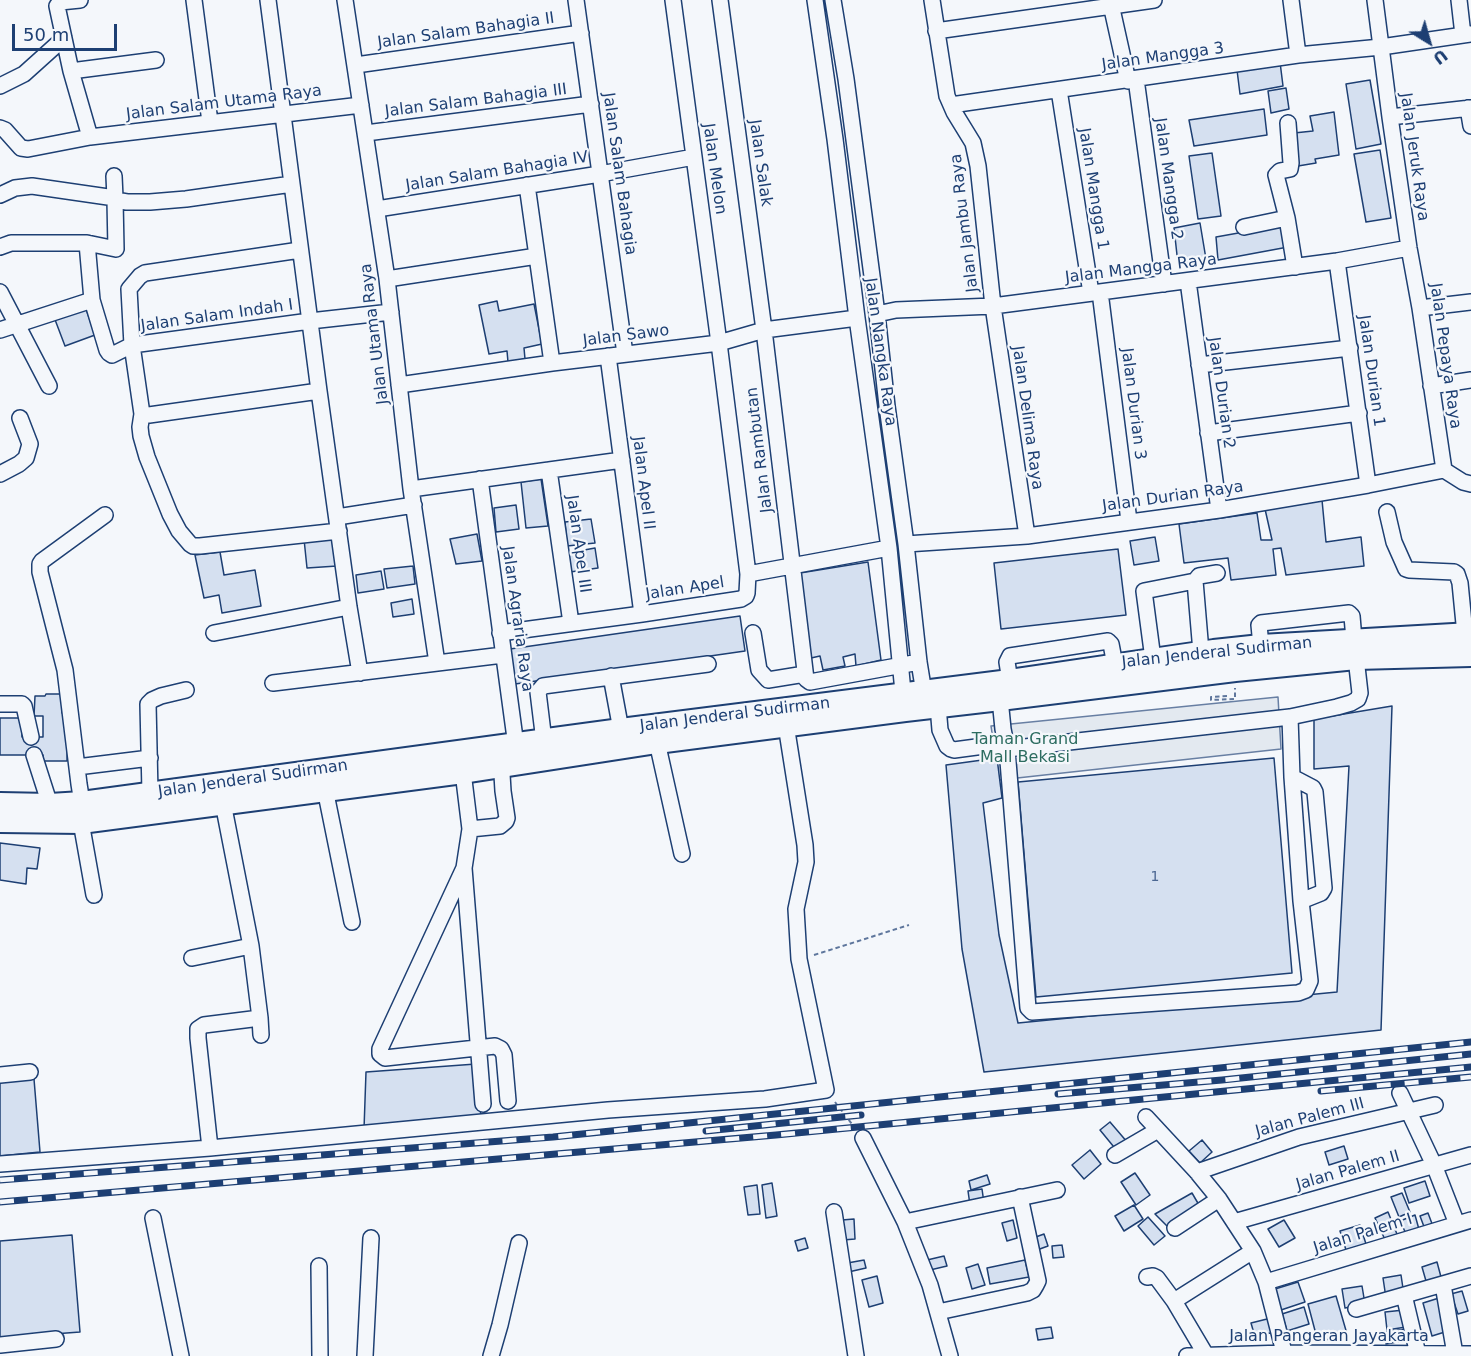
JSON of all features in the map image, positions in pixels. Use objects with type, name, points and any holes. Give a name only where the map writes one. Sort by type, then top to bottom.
[{"type":"highway","name":"Jalan Jenderal Sudirman","points":[[1005,690],[1115,665],[1201,652],[1261,646],[1355,649],[1469,641]]},
{"type":"highway","name":"Jalan Jenderal Sudirman","points":[[0,804],[50,805],[82,813],[150,793],[509,755],[657,742],[786,725],[1005,690],[1235,670],[1355,649]]},
{"type":"highway","name":"Jalan Jenderal Sudirman","points":[[0,821],[223,803],[463,772],[544,741],[814,705],[920,702]]},
{"type":"street","points":[[80,0],[60,2],[57,5],[71,71],[90,137]]},
{"type":"street","points":[[194,0],[210,122]]},
{"type":"street","points":[[268,0],[319,391],[360,673]]},
{"type":"street","name":"Jalan Utama Raya","points":[[345,0],[387,279],[411,489],[437,663]]},
{"type":"street","name":"Jalan Salam Bahagia","points":[[576,0],[625,354]]},
{"type":"street","name":"Jalan Melon","points":[[673,0],[748,574]]},
{"type":"street","name":"Jalan Salak","points":[[720,0],[764,330]]},
{"type":"street","name":"Jalan Nangka Raya","points":[[815,0],[889,548],[901,664],[920,702]]},
{"type":"street","name":"Jalan Nangka Raya","points":[[833,0],[846,79],[906,544],[919,662],[920,702]]},
{"type":"street","name":"Jalan Jambu Raya","points":[[932,0],[947,96],[976,152],[993,306]]},
{"type":"street","points":[[936,31],[1111,3],[1154,0]]},
{"type":"street","points":[[1291,0],[1298,55]]},
{"type":"street","name":"Jalan Jeruk Raya","points":[[1375,0],[1409,248]]},
{"type":"street","points":[[1459,0],[1467,34]]},
{"type":"street","name":"Jalan Mangga 2","points":[[1111,3],[1132,80],[1164,284]]},
{"type":"street","name":"Jalan Salam Bahagia II","points":[[356,65],[581,33]]},
{"type":"street","name":"Jalan Mangga 3","points":[[951,105],[1298,55],[1381,47],[1467,34]]},
{"type":"street","points":[[0,86],[24,74],[64,38]]},
{"type":"street","points":[[71,71],[156,60]]},
{"type":"street","points":[[826,81],[846,79]]},
{"type":"street","name":"Jalan Mangga 1","points":[[1059,90],[1096,293]]},
{"type":"street","name":"Jalan Salam Bahagia III","points":[[366,133],[591,104]]},
{"type":"street","name":"Jalan Salam Utama Raya","points":[[0,128],[5,130],[21,148],[27,149],[90,137],[361,105]]},
{"type":"street","points":[[1390,117],[1470,108],[1471,126]]},
{"type":"street","points":[[1288,123],[1290,169],[1280,171],[1276,175],[1287,218],[1294,267]]},
{"type":"street","points":[[835,139],[853,138]]},
{"type":"street","name":"Jalan Salam Bahagia IV","points":[[377,209],[694,157]]},
{"type":"street","points":[[0,247],[11,243],[87,243],[116,249],[114,176]]},
{"type":"street","points":[[0,195],[15,188],[32,186],[126,202],[150,202],[292,184]]},
{"type":"street","points":[[527,185],[552,363]]},
{"type":"street","points":[[1244,227],[1287,218]]},
{"type":"street","name":"Jalan Salam Indah I","points":[[87,243],[92,300],[106,350],[112,355],[132,345],[390,312]]},
{"type":"street","name":"Jalan Mangga Raya","points":[[877,315],[896,310],[993,306],[1294,267],[1409,248]]},
{"type":"street","name":"Jalan Pepaya Raya","points":[[1409,248],[1443,470]]},
{"type":"street","points":[[300,250],[145,273],[129,289],[132,345],[142,414],[141,436],[170,514],[186,541],[193,546],[338,524],[414,505]]},
{"type":"street","points":[[387,279],[537,256]]},
{"type":"street","name":"Jalan Durian 1","points":[[1337,261],[1368,485]]},
{"type":"street","name":"Jalan Durian 2","points":[[1188,280],[1219,510]]},
{"type":"street","points":[[0,292],[49,386]]},
{"type":"street","name":"Jalan Durian 3","points":[[1096,293],[1130,521]]},
{"type":"street","points":[[0,330],[92,300]]},
{"type":"street","points":[[1420,309],[1471,302]]},
{"type":"street","name":"Jalan Delima Raya","points":[[993,306],[1026,536]]},
{"type":"street","name":"Jalan Sawo","points":[[399,385],[552,363],[719,343],[764,330],[857,318]]},
{"type":"street","name":"Jalan Rambutan","points":[[764,330],[792,565],[814,705]]},
{"type":"street","points":[[1199,365],[1350,348]]},
{"type":"street","name":"Jalan Apel II","points":[[608,356],[642,614]]},
{"type":"street","points":[[1431,386],[1471,380]]},
{"type":"street","points":[[142,414],[149,415],[319,391]]},
{"type":"street","points":[[869,408],[887,406]]},
{"type":"street","points":[[1209,433],[1359,413]]},
{"type":"street","points":[[0,474],[26,458],[30,444],[20,418]]},
{"type":"street","points":[[876,461],[894,458]]},
{"type":"street","points":[[411,489],[622,460]]},
{"type":"street","name":"Jalan Apel III","points":[[549,470],[571,623]]},
{"type":"street","points":[[1443,470],[1471,484]]},
{"type":"street","name":"Jalan Durian Raya","points":[[906,544],[1026,536],[1219,510],[1443,470]]},
{"type":"street","name":"Jalan Agraria Raya","points":[[470,829],[500,826],[506,821],[509,755],[503,655],[480,479]]},
{"type":"street","points":[[1388,512],[1391,532],[1405,567],[1409,570],[1457,574],[1469,641]]},
{"type":"street","points":[[94,895],[64,670],[40,564],[105,515]]},
{"type":"street","name":"Jalan Apel","points":[[500,633],[744,598],[747,593],[748,574],[889,548]]},
{"type":"street","points":[[1153,659],[1144,591],[1195,581],[1199,576],[1217,573]]},
{"type":"street","points":[[1195,581],[1201,652]]},
{"type":"street","points":[[214,633],[349,607]]},
{"type":"street","points":[[753,633],[759,670],[768,680],[808,678],[919,662]]},
{"type":"street","points":[[920,702],[940,730],[947,746],[958,750],[984,747],[1007,749],[1290,717],[1337,707],[1358,699],[1360,693],[1355,649]]},
{"type":"street","points":[[273,683],[503,655]]},
{"type":"street","points":[[544,741],[538,692],[543,686],[708,664]]},
{"type":"street","points":[[611,676],[621,730]]},
{"type":"street","points":[[150,793],[147,704],[161,696],[186,690]]},
{"type":"street","points":[[1005,690],[1003,729],[1007,749],[1028,1008],[1032,1012],[1298,993],[1306,990],[1310,981],[1301,901],[1290,717]]},
{"type":"street","points":[[0,704],[22,704],[24,706],[31,737]]},
{"type":"street","points":[[0,1164],[210,1148],[598,1111],[765,1099],[826,1090],[800,959],[796,909],[806,862],[805,845],[786,725]]},
{"type":"street","points":[[657,742],[682,854]]},
{"type":"street","points":[[34,755],[50,805]]},
{"type":"street","points":[[77,767],[150,758]]},
{"type":"street","points":[[463,772],[470,829],[464,868],[483,1104]]},
{"type":"street","points":[[1292,777],[1313,788],[1315,792],[1324,888],[1321,893],[1301,901]]},
{"type":"street","points":[[325,789],[352,922]]},
{"type":"street","points":[[223,803],[251,946],[261,1035]]},
{"type":"street","points":[[464,868],[380,1049],[380,1054],[385,1058],[495,1046],[501,1049],[504,1055],[508,1101]]},
{"type":"street","points":[[192,958],[251,946]]},
{"type":"street","points":[[210,1148],[198,1029],[204,1025],[260,1018]]},
{"type":"street","points":[[0,1075],[30,1072]]},
{"type":"street","points":[[1400,1093],[1434,1166],[1464,1222]]},
{"type":"street","name":"Jalan Palem III","points":[[1197,1172],[1299,1137],[1436,1105]]},
{"type":"street","points":[[1146,1117],[1219,1199],[1252,1251],[1266,1282],[1285,1355]]},
{"type":"street","points":[[1115,1155],[1158,1130]]},
{"type":"street","points":[[862,1138],[905,1222],[930,1285],[950,1356]]},
{"type":"street","name":"Jalan Palem II","points":[[1234,1222],[1471,1155]]},
{"type":"street","points":[[905,1222],[1057,1190]]},
{"type":"street","points":[[938,1312],[1033,1290],[1038,1281],[1020,1197]]},
{"type":"street","points":[[1175,1228],[1219,1199]]},
{"type":"street","points":[[834,1212],[856,1356]]},
{"type":"street","points":[[153,1218],[181,1356]]},
{"type":"street","name":"Jalan Palem I","points":[[1266,1282],[1464,1222]]},
{"type":"street","points":[[364,1356],[371,1238]]},
{"type":"street","points":[[490,1356],[519,1243]]},
{"type":"street","points":[[1174,1301],[1252,1251]]},
{"type":"street","points":[[319,1266],[320,1356]]},
{"type":"street","points":[[1356,1309],[1471,1276]]},
{"type":"street","points":[[1147,1277],[1157,1278],[1174,1301],[1206,1355]]},
{"type":"street","points":[[1443,1285],[1463,1354]]},
{"type":"street","points":[[1404,1294],[1418,1354]]},
{"type":"street","points":[[0,1344],[56,1339]]},
{"type":"street","name":"Jalan Pangeran Jayakarta","points":[[1187,1356],[1463,1354]]},
{"type":"path","points":[[1227,696],[1211,697],[1211,700],[1235,699]]},
{"type":"path","points":[[800,959],[909,926]]},
{"type":"path","points":[[826,1090],[862,1138]]},
{"type":"green space","name":"Taman Grand Mall Bekasi","points":[[1278,697],[1281,749],[999,780],[991,726]]},
{"type":"building","points":[[1280,62],[1283,86],[1240,94],[1237,70]]},
{"type":"building","points":[[1370,80],[1381,144],[1356,149],[1346,84]]},
{"type":"building","points":[[1286,88],[1289,109],[1271,113],[1268,91]]},
{"type":"building","points":[[1264,109],[1267,135],[1194,146],[1189,120]]},
{"type":"building","points":[[1334,112],[1339,155],[1315,159],[1316,163],[1298,166],[1294,133],[1313,131],[1310,116]]},
{"type":"building","points":[[1380,150],[1391,218],[1366,222],[1354,154]]},
{"type":"building","points":[[1212,153],[1221,216],[1198,219],[1189,156]]},
{"type":"building","points":[[1200,223],[1206,259],[1178,264],[1174,228]]},
{"type":"building","points":[[1283,225],[1288,247],[1218,260],[1216,237]]},
{"type":"building","points":[[497,301],[499,311],[534,304],[542,344],[524,348],[525,359],[508,362],[507,351],[489,354],[479,305]]},
{"type":"building","points":[[85,306],[95,335],[65,346],[54,317]]},
{"type":"building","points":[[541,479],[548,526],[526,528],[521,482]]},
{"type":"building","points":[[1322,500],[1326,542],[1361,537],[1364,566],[1286,575],[1281,548],[1273,549],[1276,575],[1231,580],[1228,558],[1184,563],[1179,524],[1257,513],[1261,540],[1272,540],[1265,509]]},
{"type":"building","points":[[516,505],[519,529],[496,532],[494,508]]},
{"type":"building","points":[[591,519],[595,543],[567,546],[565,522]]},
{"type":"building","points":[[477,534],[482,561],[456,564],[450,539]]},
{"type":"building","points":[[334,536],[337,566],[307,568],[304,539]]},
{"type":"building","points":[[1155,537],[1159,561],[1134,565],[1130,541]]},
{"type":"building","points":[[595,548],[598,568],[570,572],[568,553]]},
{"type":"building","points":[[1118,549],[1126,615],[1001,629],[994,563]]},
{"type":"building","points":[[220,552],[224,575],[255,570],[261,606],[222,613],[219,595],[204,598],[195,555]]},
{"type":"building","points":[[868,562],[881,660],[856,666],[855,654],[843,657],[845,666],[823,670],[820,656],[811,658],[800,573]]},
{"type":"building","points":[[413,566],[415,584],[387,588],[384,569]]},
{"type":"building","points":[[381,571],[384,589],[358,593],[356,575]]},
{"type":"building","points":[[412,599],[414,614],[393,617],[391,603]]},
{"type":"building","points":[[740,616],[745,651],[515,684],[510,649]]},
{"type":"building","points":[[62,694],[62,713],[68,713],[67,761],[43,761],[43,755],[0,755],[0,718],[22,718],[22,737],[43,737],[43,716],[34,716],[35,696]]},
{"type":"building","points":[[1392,706],[1381,1030],[984,1072],[962,949],[946,765],[997,758],[1002,798],[983,803],[999,935],[1018,1023],[1337,992],[1349,766],[1314,769],[1314,719]]},
{"type":"building","points":[[1274,758],[1292,973],[1036,997],[1018,782]]},
{"type":"building","points":[[0,843],[40,848],[37,869],[27,868],[26,884],[0,880]]},
{"type":"building","points":[[476,1064],[481,1117],[364,1129],[366,1072]]},
{"type":"building","points":[[34,1079],[40,1152],[0,1156],[0,1082]]},
{"type":"building","points":[[1110,1122],[1128,1143],[1118,1152],[1100,1130]]},
{"type":"building","points":[[1202,1140],[1212,1152],[1200,1163],[1189,1151]]},
{"type":"building","points":[[1344,1146],[1348,1159],[1329,1165],[1325,1152]]},
{"type":"building","points":[[1090,1150],[1101,1164],[1084,1179],[1072,1165]]},
{"type":"building","points":[[1135,1173],[1150,1195],[1136,1205],[1121,1182]]},
{"type":"building","points":[[987,1175],[990,1184],[971,1190],[969,1181]]},
{"type":"building","points":[[1425,1181],[1430,1196],[1409,1203],[1404,1188]]},
{"type":"building","points":[[772,1183],[777,1216],[766,1218],[762,1185]]},
{"type":"building","points":[[757,1185],[760,1214],[748,1215],[744,1187]]},
{"type":"building","points":[[982,1189],[984,1203],[970,1205],[968,1191]]},
{"type":"building","points":[[1192,1193],[1199,1205],[1168,1227],[1155,1214]]},
{"type":"building","points":[[1402,1193],[1410,1212],[1399,1217],[1391,1197]]},
{"type":"building","points":[[1134,1205],[1143,1219],[1124,1231],[1115,1216]]},
{"type":"building","points":[[1388,1212],[1399,1239],[1387,1244],[1375,1218]]},
{"type":"building","points":[[1428,1213],[1434,1229],[1426,1232],[1420,1216]]},
{"type":"building","points":[[1415,1215],[1420,1233],[1408,1238],[1400,1221]]},
{"type":"building","points":[[1148,1217],[1165,1236],[1154,1245],[1138,1226]]},
{"type":"building","points":[[854,1219],[855,1239],[843,1240],[842,1220]]},
{"type":"building","points":[[1013,1220],[1017,1238],[1007,1241],[1002,1223]]},
{"type":"building","points":[[1284,1220],[1295,1238],[1279,1247],[1268,1229]]},
{"type":"building","points":[[1360,1225],[1366,1244],[1346,1250],[1340,1231]]},
{"type":"building","points":[[1044,1234],[1048,1246],[1037,1250],[1033,1238]]},
{"type":"building","points":[[72,1235],[80,1332],[0,1338],[0,1241]]},
{"type":"building","points":[[805,1238],[808,1248],[798,1251],[795,1241]]},
{"type":"building","points":[[1062,1245],[1064,1257],[1053,1258],[1052,1246]]},
{"type":"building","points":[[944,1256],[947,1266],[930,1270],[927,1260]]},
{"type":"building","points":[[864,1260],[866,1268],[844,1273],[842,1264]]},
{"type":"building","points":[[1025,1260],[1029,1277],[990,1284],[987,1268]]},
{"type":"building","points":[[1437,1262],[1441,1277],[1426,1281],[1422,1267]]},
{"type":"building","points":[[978,1264],[985,1285],[972,1289],[966,1268]]},
{"type":"building","points":[[1401,1275],[1404,1295],[1386,1298],[1383,1278]]},
{"type":"building","points":[[877,1276],[883,1303],[869,1307],[862,1280]]},
{"type":"building","points":[[1298,1282],[1305,1302],[1281,1310],[1275,1289]]},
{"type":"building","points":[[1362,1286],[1365,1304],[1345,1308],[1342,1289]]},
{"type":"building","points":[[1462,1291],[1468,1311],[1458,1314],[1451,1294]]},
{"type":"building","points":[[1336,1296],[1347,1334],[1318,1342],[1308,1304]]},
{"type":"building","points":[[1439,1298],[1448,1331],[1432,1336],[1423,1303]]},
{"type":"building","points":[[1304,1307],[1309,1324],[1287,1331],[1282,1314]]},
{"type":"building","points":[[1404,1310],[1406,1327],[1387,1330],[1385,1312]]},
{"type":"building","points":[[1271,1318],[1274,1332],[1255,1337],[1251,1323]]},
{"type":"building","points":[[1051,1327],[1053,1338],[1038,1340],[1036,1329]]},
{"type":"building","points":[[1407,1329],[1408,1340],[1386,1344],[1384,1332]]},
{"type":"railway","points":[[0,1180],[553,1137],[1471,1042]]},
{"type":"railway","points":[[1058,1094],[1222,1080],[1471,1054]]},
{"type":"railway","points":[[0,1202],[776,1135],[1471,1067]]},
{"type":"railway","points":[[1321,1091],[1471,1077]]},
{"type":"railway","points":[[706,1131],[861,1115]]}]
